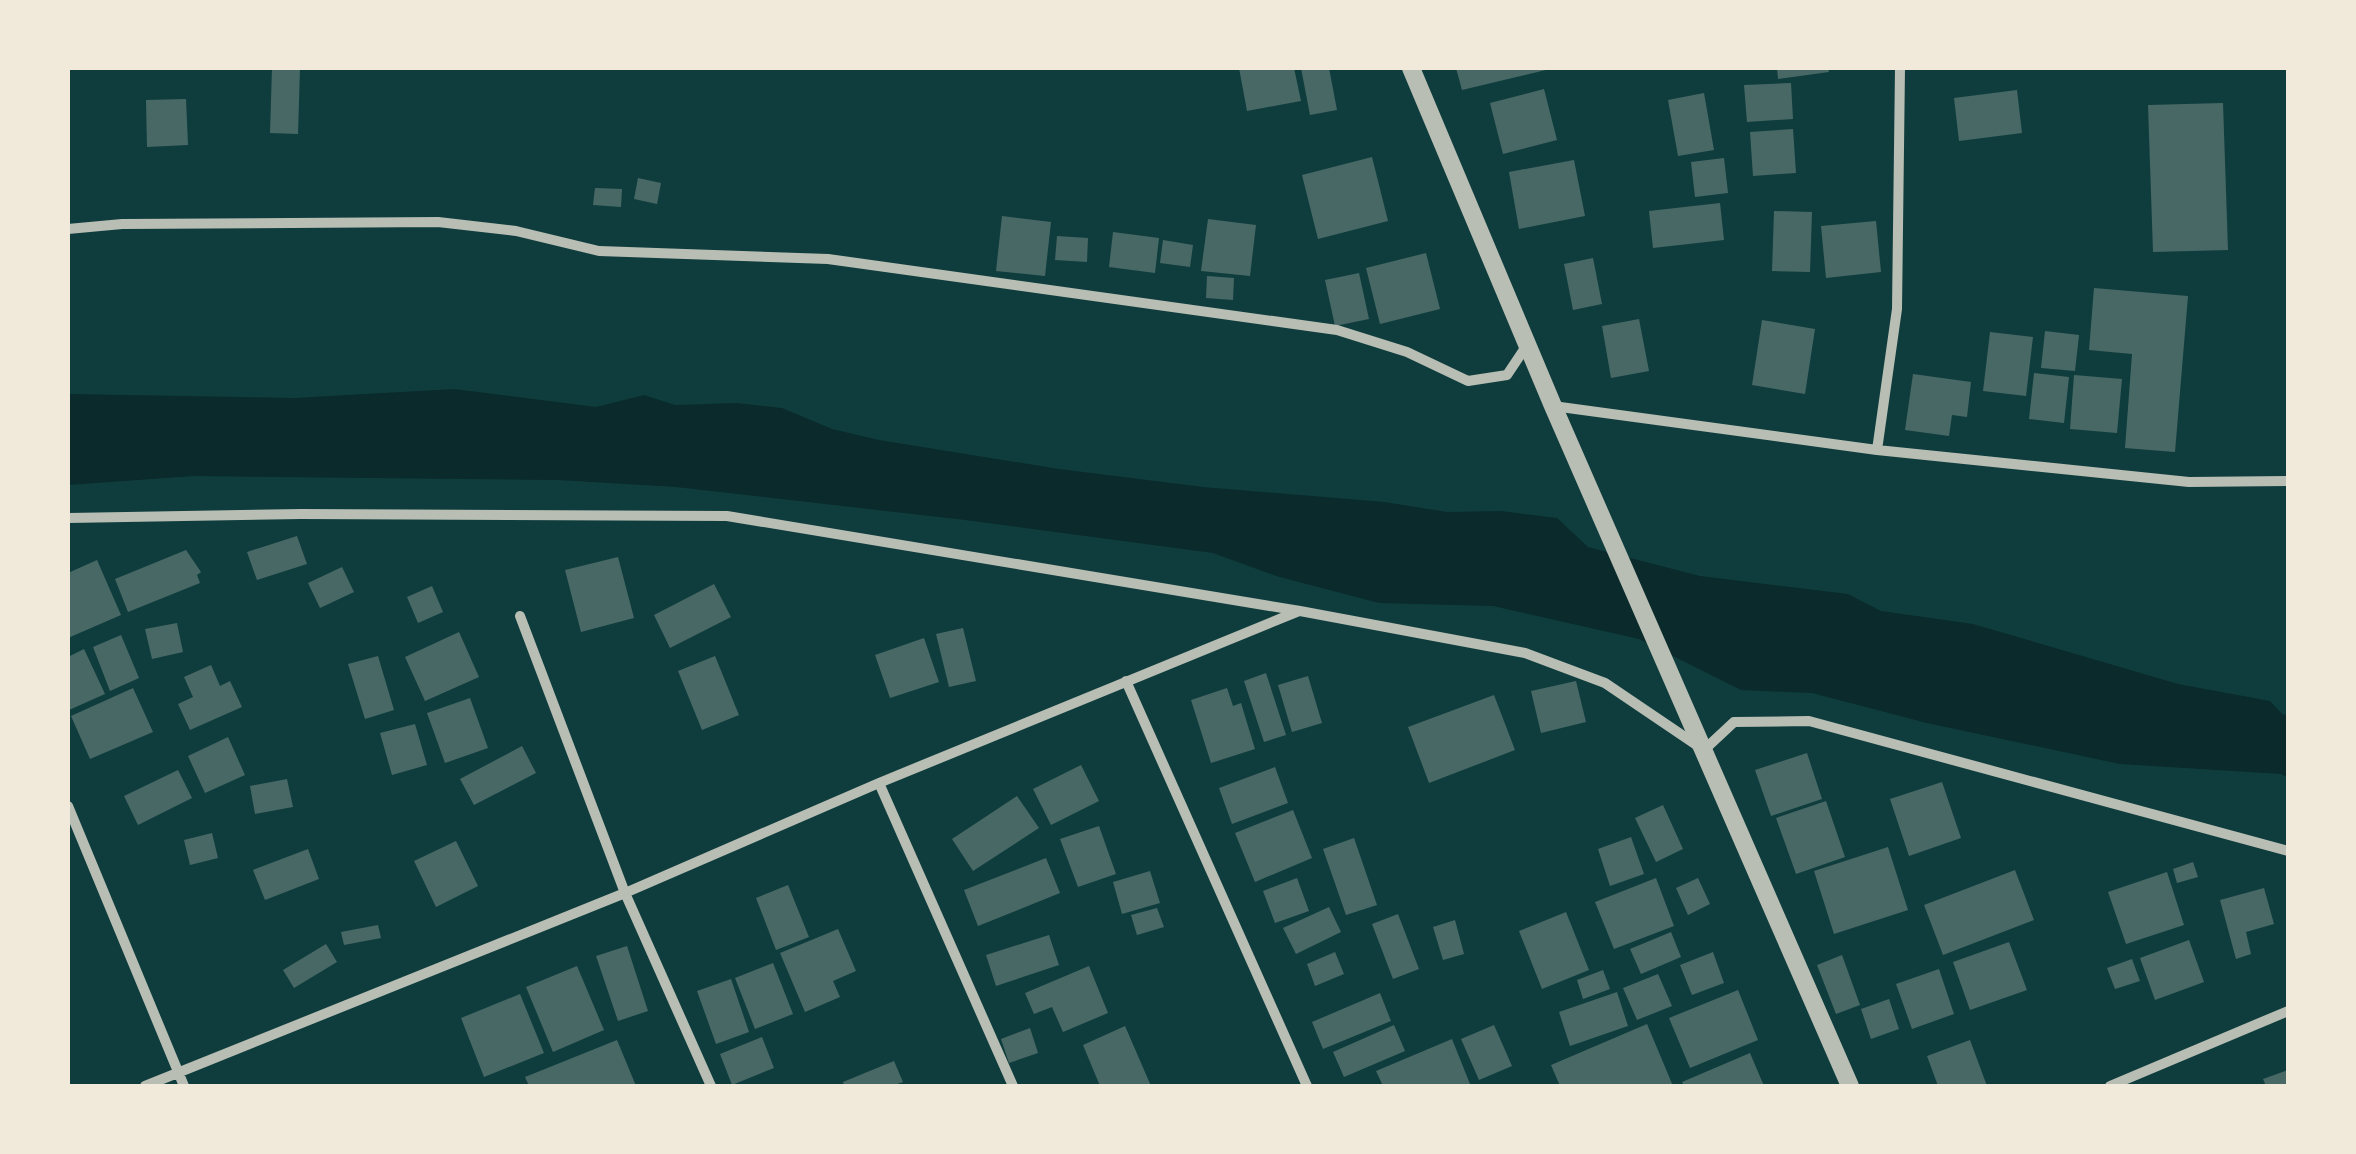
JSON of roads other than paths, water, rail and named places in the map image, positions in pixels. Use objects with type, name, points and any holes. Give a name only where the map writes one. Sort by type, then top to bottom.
[{"type":"street","points":[[1411,68],[1850,1086]]},
{"type":"street","points":[[1877,450],[1897,309],[1900,68]]},
{"type":"street","points":[[68,228],[122,224],[438,222],[516,231],[599,250],[828,259],[1337,330],[1407,352],[1468,381],[1507,375],[1528,344]]},
{"type":"street","points":[[1554,406],[1877,450],[2189,482],[2288,481]]},
{"type":"street","points":[[68,518],[301,514],[726,516],[1524,652],[1606,683],[1704,750]]},
{"type":"street","points":[[145,1086],[625,894],[879,783],[1300,611]]},
{"type":"street","points":[[520,616],[625,894],[710,1086]]},
{"type":"street","points":[[1126,681],[1307,1086]]},
{"type":"street","points":[[1704,750],[1734,722],[1809,721],[2288,851]]},
{"type":"street","points":[[879,783],[1013,1086]]},
{"type":"street","points":[[68,806],[184,1086]]},
{"type":"street","points":[[2110,1086],[2288,1011]]},
{"type":"street","points":[[2139,1074],[2144,1086]]},
{"type":"water","points":[[454,389],[596,407],[644,395],[675,405],[736,403],[782,408],[832,429],[879,440],[1059,469],[1447,512],[1501,511],[1557,518],[1588,547],[1700,576],[1848,594],[1881,611],[1973,624],[2178,684],[2270,701],[2283,715],[2288,714],[2288,778],[2281,774],[2120,764],[1927,723],[1812,693],[1741,690],[1639,639],[1493,606],[1379,603],[1276,576],[1213,553],[965,520],[676,487],[558,480],[194,476],[68,485],[68,394],[295,398]]}]
